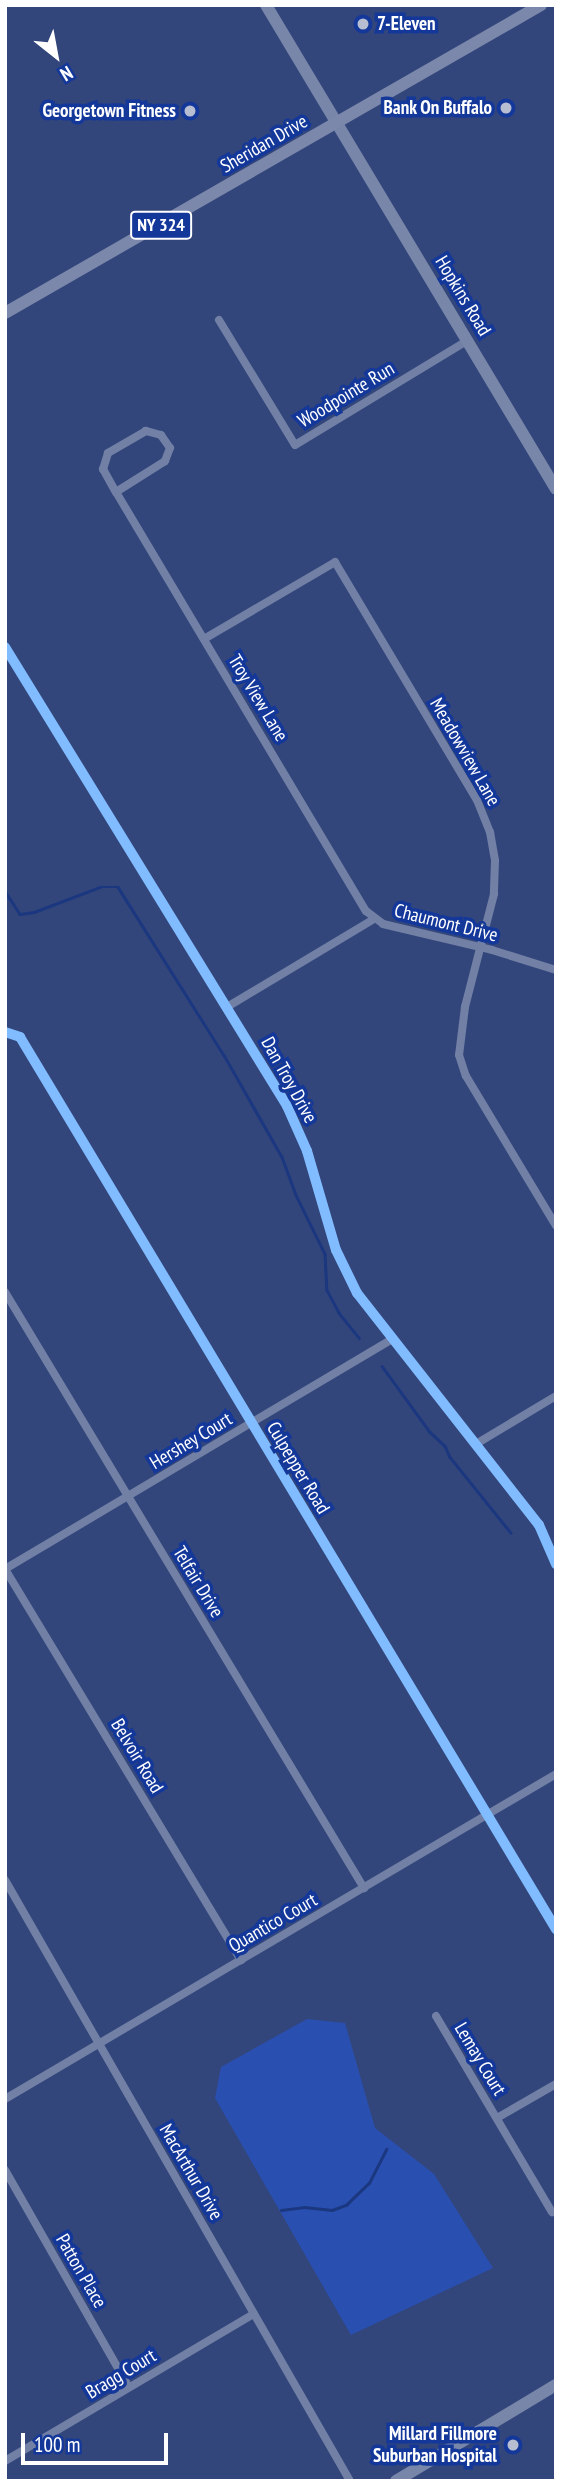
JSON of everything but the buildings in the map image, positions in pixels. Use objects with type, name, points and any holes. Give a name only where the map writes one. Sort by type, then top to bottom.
[{"type":"main road","name":"Sheridan Drive","points":[[5,313],[541,5]]},
{"type":"street","name":"Hopkins Road","points":[[266,5],[556,489]]},
{"type":"street","name":"Woodpointe Run","points":[[219,320],[295,445],[467,341]]},
{"type":"street","name":"Troy View Lane","points":[[116,492],[165,461],[170,448],[161,435],[146,431],[108,453],[103,469],[116,492],[358,899],[374,919]]},
{"type":"street","name":"Meadowview Lane","points":[[204,639],[335,562],[484,816],[494,850],[495,878],[459,1043],[462,1066],[556,1226]]},
{"type":"street","name":"Dan Troy Drive","points":[[5,647],[227,1007],[298,1128],[344,1267],[363,1301],[539,1525],[556,1564]]},
{"type":"street","name":"Chaumont Drive","points":[[227,1007],[374,919],[383,924],[481,947],[556,970]]},
{"type":"street","name":"Culpepper Road","points":[[5,1032],[20,1037],[556,1929]]},
{"type":"street","name":"Telfair Drive","points":[[5,1292],[364,1888]]},
{"type":"street","name":"Hershey Court","points":[[5,1569],[391,1339]]},
{"type":"street","points":[[477,1444],[556,1396]]},
{"type":"street","name":"Belvoir Road","points":[[5,1569],[241,1960]]},
{"type":"street","name":"Quantico Court","points":[[5,2099],[556,1774]]},
{"type":"street","name":"MacArthur Drive","points":[[5,1880],[350,2481]]},
{"type":"street","name":"Lemay Court","points":[[436,2016],[552,2212]]},
{"type":"street","name":"Lemay Court","points":[[497,2118],[556,2084]]},
{"type":"street","name":"Patton Place","points":[[5,2170],[129,2387]]},
{"type":"street","name":"Bragg Court","points":[[6,2460],[254,2314]]},
{"type":"street","points":[[396,2481],[556,2385]]},
{"type":"shaded area","points":[[307,2019],[345,2023],[375,2128],[434,2174],[493,2268],[351,2335],[215,2098],[221,2067]]},
{"type":"waterway","points":[[5,891],[20,914],[34,912],[100,887],[118,887],[224,1055],[282,1157],[296,1195],[325,1254],[327,1290],[339,1313],[359,1338]]},
{"type":"waterway","points":[[382,1366],[430,1432],[445,1446],[450,1457],[511,1533]]},
{"type":"waterway","points":[[281,2210],[304,2207],[332,2210],[346,2205],[369,2183],[386,2149]]},
{"type":"cycle path","points":[[5,647],[287,1106],[307,1151],[336,1250],[357,1293],[539,1525],[556,1564]]},
{"type":"cycle path","points":[[5,1032],[20,1037],[556,1929]]},
{"type":"place","name":"7-Eleven","points":[[363,24]]},
{"type":"place","name":"Bank On Buffalo","points":[[506,108]]},
{"type":"place","name":"Georgetown Fitness","points":[[190,111]]},
{"type":"place","name":"Millard Fillmore Suburban Hospital","points":[[513,2445]]}]
